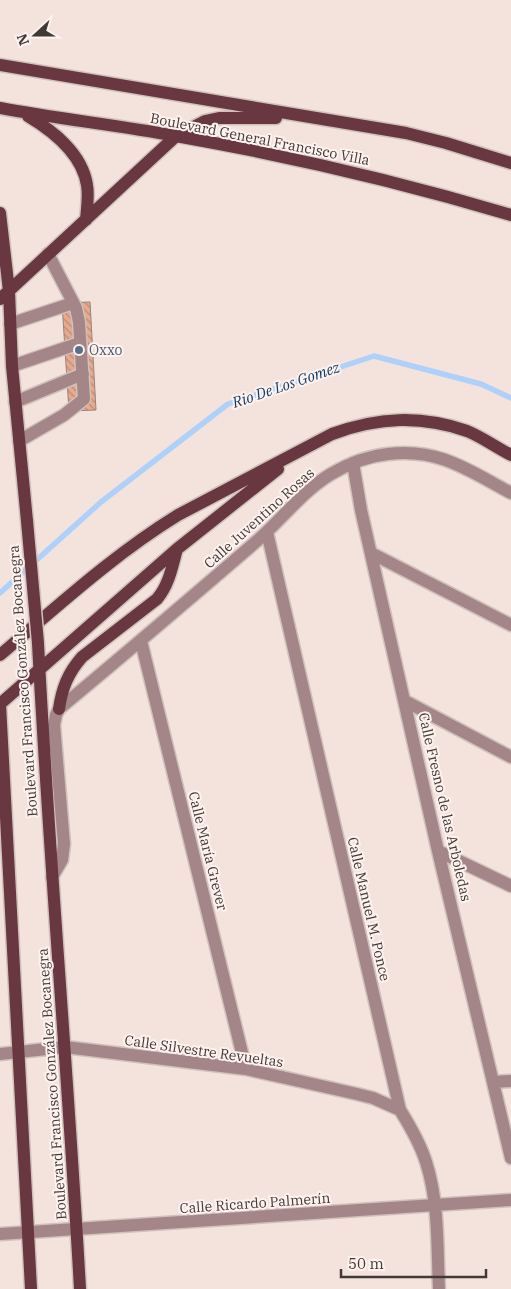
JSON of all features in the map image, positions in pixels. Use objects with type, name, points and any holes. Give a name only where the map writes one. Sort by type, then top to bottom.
[{"type":"main road","name":"Boulevard General Francisco Villa","points":[[0,66],[406,133],[511,163]]},
{"type":"main road","name":"Boulevard General Francisco Villa","points":[[0,108],[176,136],[370,176],[440,194],[511,216]]},
{"type":"main road","points":[[21,112],[56,135],[72,154],[86,182],[88,194],[86,220]]},
{"type":"main road","points":[[4,295],[176,136],[205,121],[219,118],[297,118],[353,124]]},
{"type":"main road","name":"Boulevard Francisco González Bocanegra","points":[[0,213],[4,295],[10,324],[15,402],[38,643],[80,1289]]},
{"type":"main road","points":[[0,654],[128,548],[155,530],[332,434],[356,425],[385,420],[425,420],[469,432],[511,455]]},
{"type":"main road","points":[[0,704],[177,549],[304,449]]},
{"type":"main road","points":[[59,709],[65,681],[82,657],[157,599],[163,592],[168,583],[177,549]]},
{"type":"main road","name":"Boulevard Francisco González Bocanegra","points":[[0,704],[2,788],[9,870],[31,1289]]},
{"type":"street","points":[[19,441],[64,415],[84,399],[79,322],[73,303],[48,254]]},
{"type":"street","points":[[10,324],[73,303]]},
{"type":"street","points":[[12,366],[80,343]]},
{"type":"street","points":[[15,402],[82,374]]},
{"type":"street","name":"Calle Juventino Rosas","points":[[59,709],[267,532],[329,475],[353,462],[386,454],[418,453],[449,460],[511,493]]},
{"type":"street","name":"Calle Fresno de las Arboledas","points":[[353,462],[361,510],[438,851],[511,1158]]},
{"type":"street","name":"Calle Manuel M. Ponce","points":[[267,532],[400,1110],[418,1140],[432,1182],[439,1289]]},
{"type":"street","points":[[371,553],[511,625]]},
{"type":"street","name":"Calle María Grever","points":[[141,641],[246,1069]]},
{"type":"street","points":[[405,701],[511,757]]},
{"type":"street","name":"Boulevard Francisco González Bocanegra","points":[[52,877],[62,860],[64,844],[54,725],[59,709]]},
{"type":"street","points":[[0,846],[9,870]]},
{"type":"street","points":[[438,851],[511,886]]},
{"type":"street","name":"Calle Silvestre Revueltas","points":[[0,1054],[65,1047],[246,1069],[373,1098],[400,1110]]},
{"type":"street","points":[[493,1082],[511,1081]]},
{"type":"street","name":"Calle Ricardo Palmerín","points":[[0,1234],[511,1200]]},
{"type":"building","name":"Oxxo","points":[[90,302],[96,410],[69,411],[62,303]]},
{"type":"waterway","name":"Rio De Los Gomez","points":[[0,593],[101,502],[228,404],[374,356],[481,384],[511,398]]},
{"type":"place","name":"Oxxo","points":[[79,350]]}]
